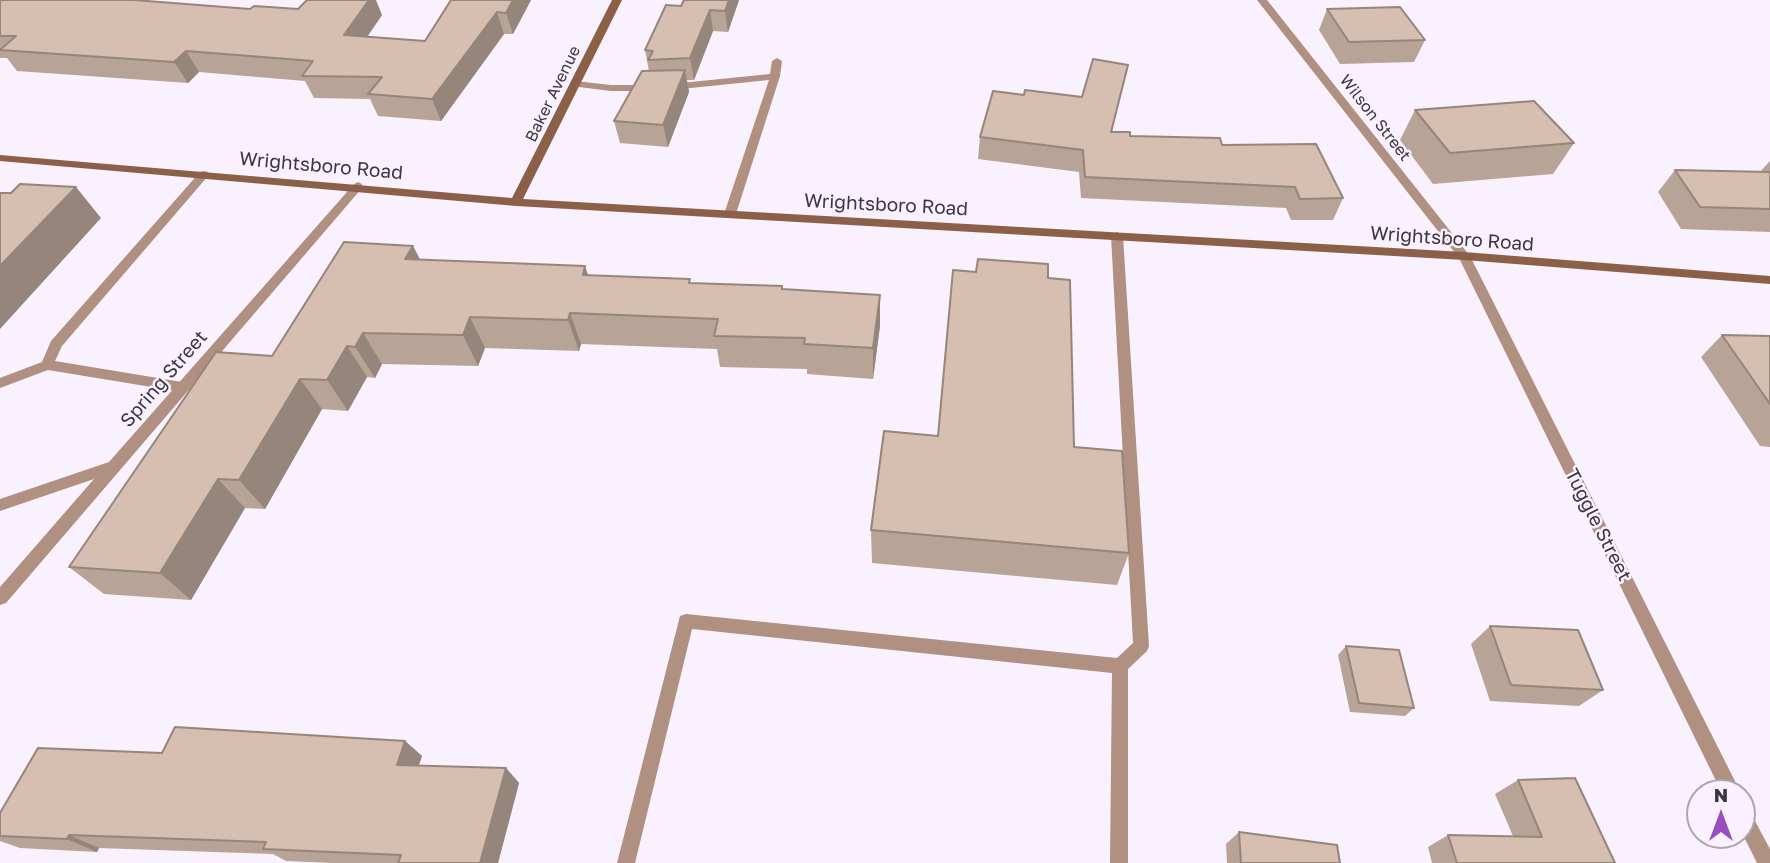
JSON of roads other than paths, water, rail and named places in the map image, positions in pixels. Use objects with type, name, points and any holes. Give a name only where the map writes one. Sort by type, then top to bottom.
[{"type":"main road","name":"Baker Avenue","points":[[516,202],[617,0]]},
{"type":"main road","name":"Wrightsboro Road","points":[[0,158],[358,186],[516,202],[1464,256],[1770,280]]},
{"type":"street","name":"Wilson Street","points":[[1262,0],[1464,256]]},
{"type":"street","points":[[730,214],[775,76],[777,61]]},
{"type":"street","points":[[575,84],[611,88],[681,87],[775,76]]},
{"type":"street","points":[[47,365],[56,344],[204,174]]},
{"type":"street","name":"Spring Street","points":[[0,598],[111,467],[358,186]]},
{"type":"street","points":[[1118,236],[1141,646],[1120,666],[1119,863]]},
{"type":"street","name":"Tuggle Street","points":[[1464,256],[1725,779]]},
{"type":"street","points":[[0,383],[47,365],[182,387]]},
{"type":"street","points":[[0,505],[111,467]]},
{"type":"street","points":[[626,863],[687,621],[1120,666]]},
{"type":"street","points":[[1756,841],[1767,863]]}]
